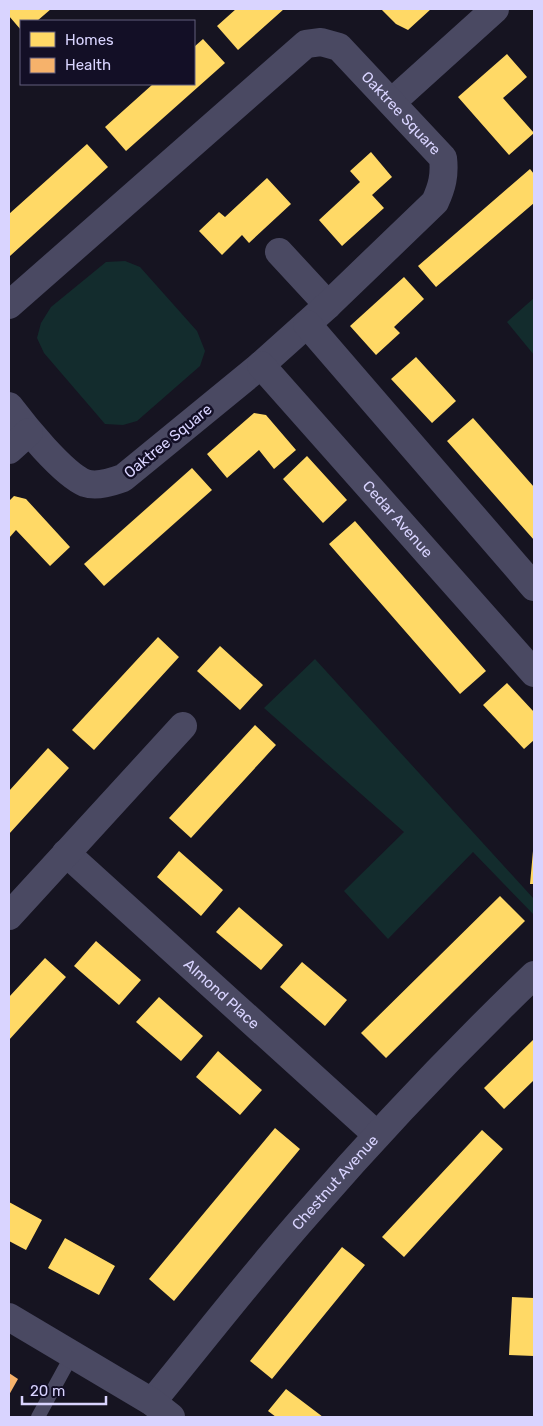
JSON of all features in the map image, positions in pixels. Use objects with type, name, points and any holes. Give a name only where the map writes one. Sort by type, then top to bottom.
[{"type":"street","points":[[392,102],[495,9]]},
{"type":"street","name":"Oaktree Square","points":[[9,305],[306,44],[321,42],[339,47],[442,158],[444,170],[442,188],[435,202],[328,306],[261,365],[123,478],[108,483],[88,484],[76,478],[19,441],[9,406]]},
{"type":"street","points":[[279,252],[328,306]]},
{"type":"street","points":[[307,324],[534,587]]},
{"type":"street","name":"Cedar Avenue","points":[[261,365],[534,673]]},
{"type":"street","points":[[9,916],[183,726]]},
{"type":"street","name":"Almond Place","points":[[66,853],[377,1135]]},
{"type":"street","name":"Chestnut Avenue","points":[[161,1410],[305,1216],[377,1135],[480,1027],[534,975]]},
{"type":"street","points":[[9,1317],[161,1410]]},
{"type":"lane","points":[[38,1417],[72,1355]]},
{"type":"green space","points":[[125,261],[140,267],[197,331],[205,351],[200,366],[137,421],[123,425],[105,424],[44,353],[37,338],[41,323],[51,307],[106,262]]},
{"type":"green space","points":[[534,298],[534,355],[507,322]]},
{"type":"green space","points":[[315,659],[534,899],[534,915],[473,852],[388,939],[344,891],[404,832],[264,708]]},
{"type":"building: Homes","points":[[9,9],[51,9],[38,20],[20,20],[20,29],[9,16]]},
{"type":"building: Homes","points":[[236,9],[284,9],[238,50],[217,26]]},
{"type":"building: Homes","points":[[381,9],[431,9],[408,30],[396,24]]},
{"type":"building: Homes","points":[[203,39],[225,63],[126,151],[105,127],[152,85],[195,85],[195,46]]},
{"type":"building: Homes","points":[[507,54],[527,77],[503,98],[534,133],[509,155],[458,97]]},
{"type":"building: Homes","points":[[87,144],[108,167],[10,256],[9,214]]},
{"type":"building: Homes","points":[[371,152],[392,177],[372,195],[384,208],[342,246],[319,220],[360,182],[350,171]]},
{"type":"building: Homes","points":[[530,169],[534,174],[534,203],[436,287],[418,266]]},
{"type":"building: Homes","points":[[267,178],[291,204],[249,243],[242,235],[222,255],[199,231],[219,212],[225,217]]},
{"type":"building: Homes","points":[[404,277],[424,299],[394,327],[400,333],[376,355],[350,326]]},
{"type":"building: Homes","points":[[416,357],[456,401],[432,423],[391,379]]},
{"type":"building: Homes","points":[[254,413],[266,415],[296,450],[274,469],[259,450],[227,478],[207,454]]},
{"type":"building: Homes","points":[[473,418],[534,487],[534,540],[447,441]]},
{"type":"building: Homes","points":[[307,456],[347,500],[323,523],[283,479]]},
{"type":"building: Homes","points":[[192,468],[212,490],[104,586],[84,564]]},
{"type":"building: Homes","points":[[14,496],[26,499],[70,547],[50,566],[16,530],[9,538],[9,501]]},
{"type":"building: Homes","points":[[355,521],[486,671],[460,694],[329,544]]},
{"type":"building: Homes","points":[[158,637],[179,657],[94,750],[72,730]]},
{"type":"building: Homes","points":[[220,646],[263,685],[240,710],[197,671]]},
{"type":"building: Homes","points":[[507,683],[534,712],[534,740],[524,749],[483,705]]},
{"type":"building: Homes","points":[[255,725],[276,745],[191,838],[169,818]]},
{"type":"building: Homes","points":[[48,748],[69,768],[9,834],[9,791]]},
{"type":"building: Homes","points":[[179,851],[223,890],[201,916],[157,877]]},
{"type":"building: Homes","points":[[533,851],[534,884],[530,884]]},
{"type":"building: Homes","points":[[500,896],[525,921],[386,1058],[361,1033]]},
{"type":"building: Homes","points":[[239,907],[283,945],[261,970],[216,932]]},
{"type":"building: Homes","points":[[96,941],[141,980],[119,1005],[74,966]]},
{"type":"building: Homes","points":[[45,958],[66,977],[9,1040],[9,997]]},
{"type":"building: Homes","points":[[302,962],[347,1000],[325,1026],[280,987]]},
{"type":"building: Homes","points":[[159,997],[203,1036],[181,1061],[136,1022]]},
{"type":"building: Homes","points":[[534,1039],[534,1080],[504,1109],[484,1088]]},
{"type":"building: Homes","points":[[218,1051],[262,1090],[240,1115],[196,1077]]},
{"type":"building: Homes","points":[[275,1128],[300,1149],[174,1301],[149,1279]]},
{"type":"building: Homes","points":[[482,1130],[503,1149],[404,1257],[382,1237]]},
{"type":"building: Homes","points":[[9,1202],[42,1220],[26,1250],[9,1241]]},
{"type":"building: Homes","points":[[65,1238],[115,1266],[99,1295],[48,1268]]},
{"type":"building: Homes","points":[[342,1247],[365,1265],[272,1379],[250,1361]]},
{"type":"building: Homes","points":[[512,1297],[534,1298],[534,1356],[509,1355]]},
{"type":"building: Homes","points":[[286,1389],[323,1417],[276,1417],[268,1411]]},
{"type":"building: Health","points":[[9,1373],[18,1379],[9,1395]]}]
